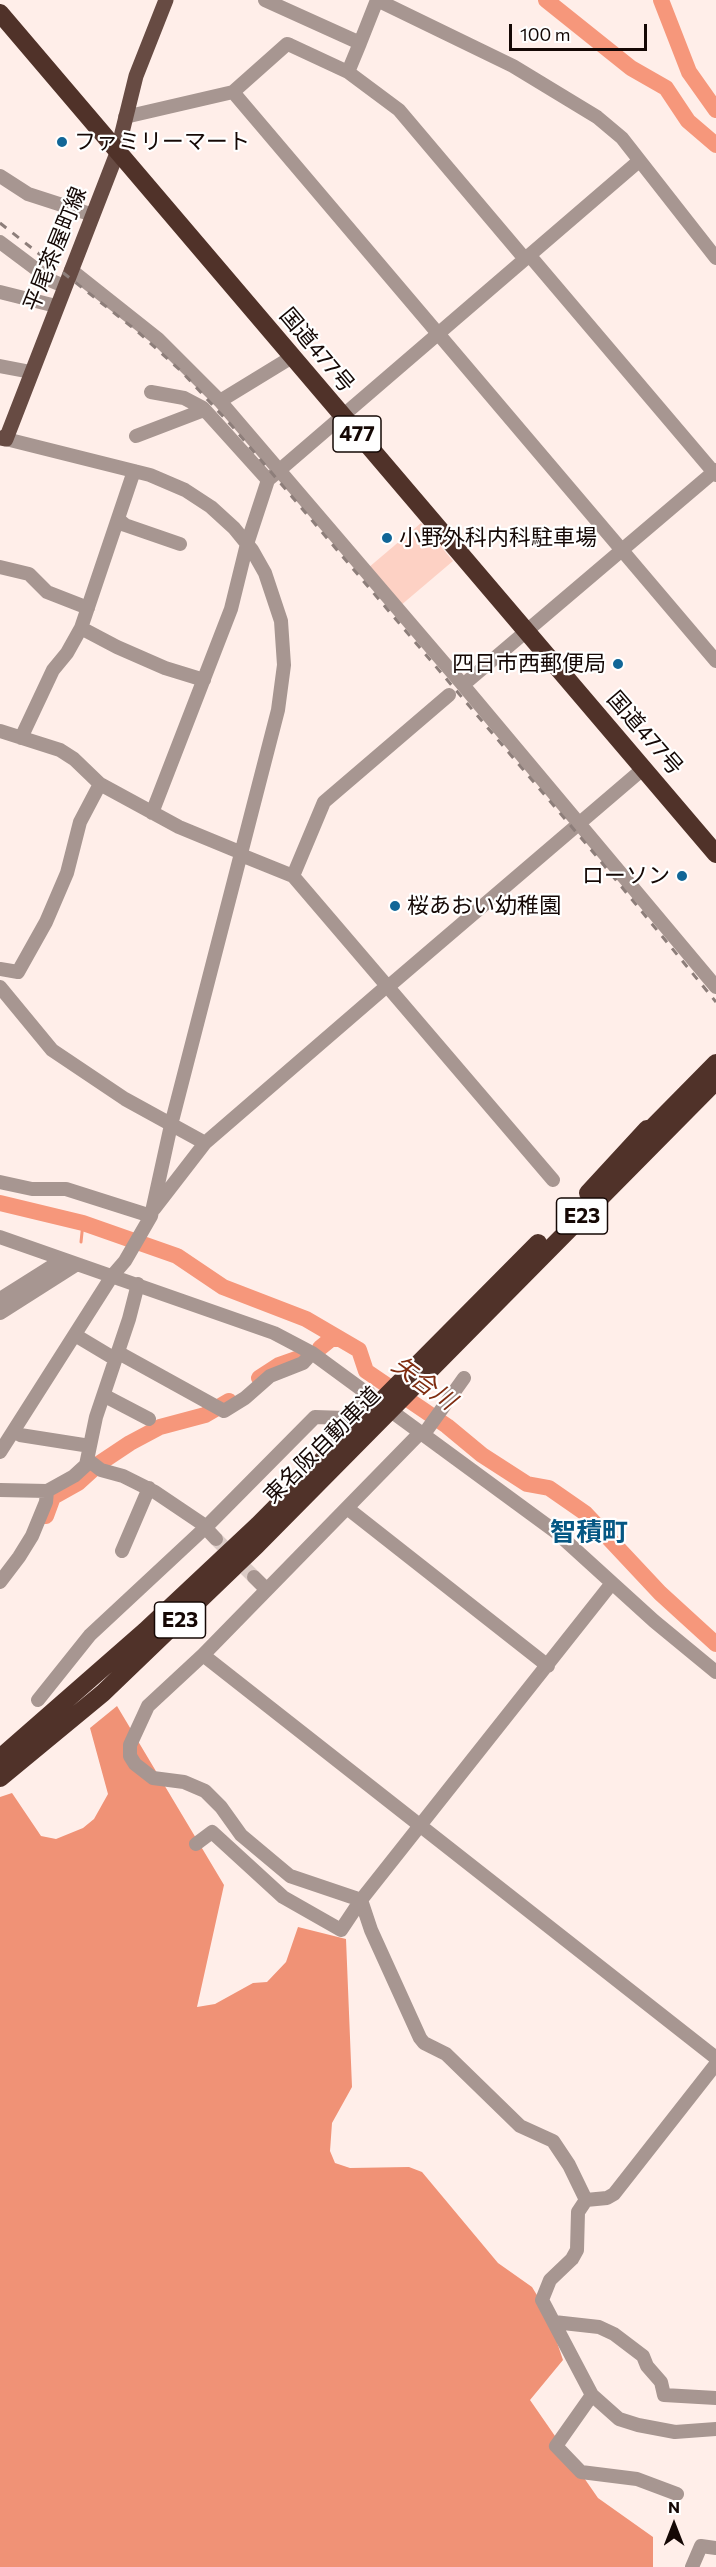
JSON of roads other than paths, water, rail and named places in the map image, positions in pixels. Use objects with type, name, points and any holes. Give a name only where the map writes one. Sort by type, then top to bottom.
[{"type":"highway","name":"国道477号","points":[[0,14],[525,633],[714,847]]},
{"type":"highway","points":[[588,1194],[716,1054]]},
{"type":"highway","name":"東名阪自動車道","points":[[443,1347],[716,1063]]},
{"type":"highway","name":"東名阪自動車道","points":[[0,1758],[154,1623],[344,1446],[716,1081]]},
{"type":"highway","name":"東名阪自動車道","points":[[0,1778],[103,1693],[138,1660],[257,1545],[344,1446]]},
{"type":"main road","name":"平尾茶屋町線","points":[[3,439],[117,153],[136,76],[166,0]]},
{"type":"street","points":[[265,0],[360,43]]},
{"type":"street","points":[[348,72],[377,0],[513,66],[573,101],[609,126],[716,258]]},
{"type":"street","points":[[125,117],[233,92],[287,44],[348,72],[399,110],[715,472],[463,686]]},
{"type":"street","points":[[233,92],[716,661]]},
{"type":"street","points":[[152,813],[231,609],[247,544],[268,480],[639,161]]},
{"type":"street","points":[[0,176],[28,194],[93,215]]},
{"type":"street","points":[[0,242],[52,281],[64,286]]},
{"type":"street","points":[[71,270],[158,339],[220,401],[716,987]]},
{"type":"street","points":[[0,292],[56,306]]},
{"type":"street","points":[[220,401],[292,357]]},
{"type":"street","points":[[0,366],[31,372]]},
{"type":"street","points":[[151,392],[184,398],[204,410],[268,480]]},
{"type":"street","points":[[136,436],[204,410]]},
{"type":"street","points":[[3,439],[168,481],[198,497],[224,517],[247,544],[265,573],[276,603],[283,635],[282,692],[171,1125],[152,1213]]},
{"type":"street","points":[[21,738],[53,670],[67,653],[81,628],[134,471]]},
{"type":"street","points":[[119,520],[125,525],[180,544]]},
{"type":"street","points":[[0,567],[29,574],[47,592],[88,608]]},
{"type":"street","points":[[81,628],[117,648],[165,669],[204,680]]},
{"type":"street","points":[[293,876],[324,802],[449,695]]},
{"type":"street","points":[[0,732],[67,753],[100,784],[152,813],[293,876],[553,1180]]},
{"type":"street","points":[[0,1452],[112,1276],[125,1261],[152,1213],[205,1143],[644,768]]},
{"type":"street","points":[[0,969],[18,972],[46,922],[67,873],[80,822],[100,784]]},
{"type":"street","points":[[0,987],[52,1050],[125,1099],[205,1143]]},
{"type":"street","points":[[0,1182],[32,1189],[66,1189],[152,1213]]},
{"type":"street","points":[[0,1236],[62,1260],[138,1284],[274,1333],[312,1353],[424,1431],[556,1532],[612,1584],[716,1672]]},
{"type":"street","points":[[0,1299],[62,1260]]},
{"type":"street","points":[[0,1313],[77,1264]]},
{"type":"street","points":[[0,1490],[47,1491],[74,1476],[93,1459],[96,1417],[118,1355],[138,1284]]},
{"type":"street","points":[[75,1335],[110,1356],[118,1355],[225,1411],[277,1372],[307,1361],[312,1353]]},
{"type":"street","points":[[361,1900],[290,1876],[238,1832],[224,1811],[205,1791],[184,1782],[153,1778],[141,1770],[130,1756],[130,1745],[148,1706],[203,1655],[424,1431],[465,1378]]},
{"type":"street","points":[[38,1700],[96,1629],[206,1527],[315,1417],[346,1418],[369,1393]]},
{"type":"street","points":[[105,1396],[148,1419]]},
{"type":"street","points":[[20,1436],[93,1459],[149,1488],[206,1527],[216,1539]]},
{"type":"street","points":[[122,1551],[149,1488]]},
{"type":"street","points":[[0,1582],[20,1557],[32,1536],[46,1502],[47,1491]]},
{"type":"street","points":[[346,1508],[548,1666]]},
{"type":"street","points":[[254,1577],[267,1589]]},
{"type":"street","points":[[196,1844],[212,1832],[283,1897],[341,1930],[361,1900],[612,1584]]},
{"type":"street","points":[[203,1655],[716,2058]]},
{"type":"street","points":[[246,1863],[258,1848]]},
{"type":"street","points":[[361,1900],[371,1930],[420,2038],[424,2043],[446,2054],[520,2126],[553,2141],[565,2157],[586,2200]]},
{"type":"street","points":[[586,2200],[607,2198],[614,2194],[716,2064]]},
{"type":"street","points":[[586,2200],[578,2212],[577,2250],[572,2259],[553,2276],[542,2296],[542,2303],[592,2395],[619,2419],[638,2425],[675,2432],[716,2429]]},
{"type":"street","points":[[554,2322],[599,2327],[614,2334],[643,2356],[647,2366],[662,2382],[664,2395],[716,2398]]},
{"type":"street","points":[[592,2395],[556,2446],[581,2472],[637,2479],[678,2494]]},
{"type":"street","points":[[692,2567],[701,2546],[716,2548]]},
{"type":"waterway","points":[[546,0],[631,68],[666,88],[688,121],[716,145]]},
{"type":"waterway","points":[[661,0],[689,72],[716,110]]},
{"type":"waterway","name":"矢合川","points":[[0,1203],[83,1223],[177,1256],[223,1287],[306,1319],[359,1350],[366,1371],[447,1426],[482,1455],[527,1484],[549,1488],[585,1513],[660,1593],[716,1644]]},
{"type":"waterway","points":[[81,1242],[83,1223]]},
{"type":"waterway","points":[[320,1348],[331,1339],[340,1339]]},
{"type":"waterway","points":[[259,1378],[279,1365],[296,1359]]},
{"type":"waterway","points":[[46,1516],[53,1497],[78,1483],[100,1463],[130,1443],[160,1427],[205,1415],[229,1401]]},
{"type":"tunnel","points":[[216,1539],[254,1577]]},
{"type":"railway","points":[[0,223],[137,331],[182,372],[232,426],[593,852],[716,1002]]},
{"type":"place","name":"ファミリーマート","points":[[62,142]]},
{"type":"place","name":"小野外科内科駐車場","points":[[387,538]]},
{"type":"place","name":"四日市西郵便局","points":[[618,664]]},
{"type":"place","name":"ローソン","points":[[682,876]]},
{"type":"place","name":"桜あおい幼稚園","points":[[395,906]]},
{"type":"district","name":"智積町","points":[[589,1532]]}]
